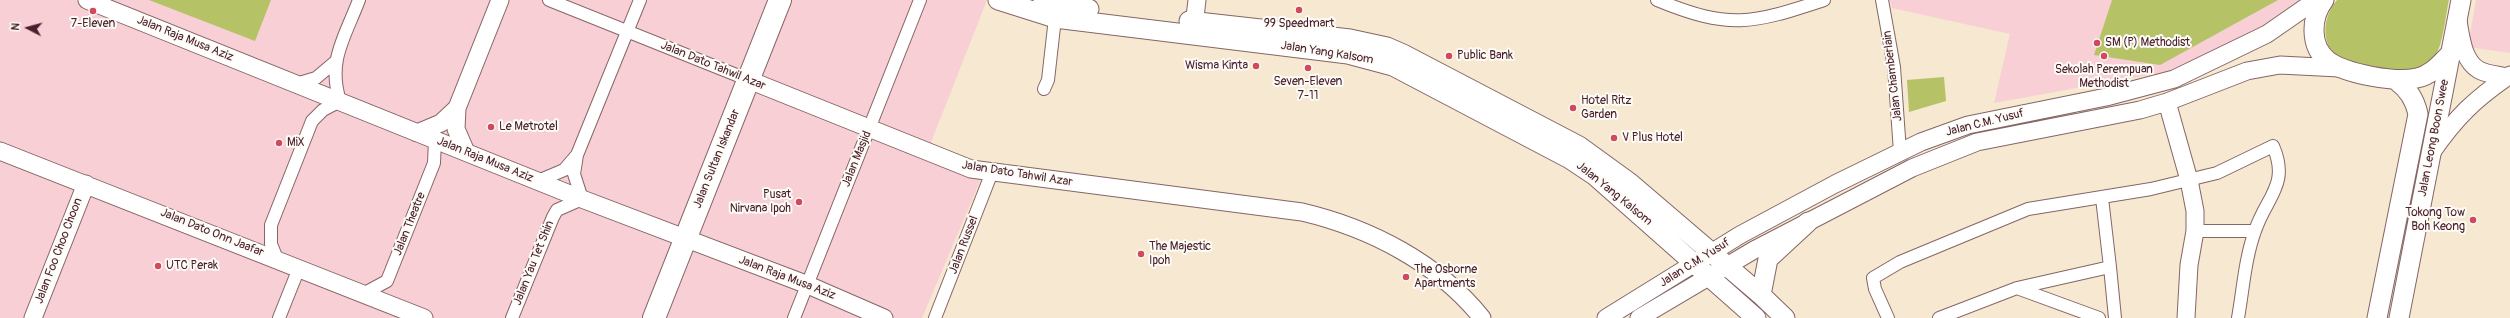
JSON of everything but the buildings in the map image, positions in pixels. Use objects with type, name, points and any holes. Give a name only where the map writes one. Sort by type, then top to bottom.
[{"type":"highway","name":"Jalan Sultan Iskandar","points":[[654,318],[780,0]]},
{"type":"main road","name":"Jalan Raja Musa Aziz","points":[[87,0],[538,181],[685,239],[808,285],[884,318]]},
{"type":"main road","points":[[466,152],[456,129],[457,108],[500,0]]},
{"type":"main road","name":"Jalan Yang Kalsom","points":[[998,0],[1043,8],[1070,7],[1193,28],[1369,43],[1403,54],[1449,86],[1594,175],[1756,318]]},
{"type":"main road","points":[[1193,28],[1196,0]]},
{"type":"main road","name":"Jalan C.M. Yusuf","points":[[1606,318],[1712,252],[1816,194],[1921,142],[1968,125],[2114,95],[2174,79],[2267,34],[2316,0]]},
{"type":"main road","points":[[2324,0],[2317,10],[2314,37],[2318,48],[2327,60],[2339,68],[2397,81],[2417,78],[2432,72],[2451,53]]},
{"type":"main road","points":[[2459,9],[2466,54],[2470,62],[2479,70],[2508,76]]},
{"type":"main road","name":"Jalan Leong Boon Swee","points":[[2399,318],[2459,9]]},
{"type":"main road","name":"Jalan C.M. Yusuf","points":[[1639,318],[1727,266],[1808,222],[1912,168],[1957,149],[1977,142],[2140,110],[2167,102],[2247,71],[2288,65],[2339,68]]},
{"type":"main road","points":[[2432,152],[2451,124],[2462,113],[2508,76]]},
{"type":"main road","name":"Jalan Dato Tahwil Azar","points":[[749,80],[952,163],[992,172],[1302,212],[1327,218],[1374,236],[1424,265],[1456,290],[1482,318]]},
{"type":"main road","name":"Jalan Leong Boon Swee","points":[[2377,318],[2418,114],[2416,106],[2406,88],[2397,81]]},
{"type":"main road","name":"Jalan Yang Kalsom","points":[[1449,86],[1586,151],[1630,183],[1712,252],[1785,318]]},
{"type":"main road","points":[[2167,102],[2189,180],[2195,212],[2195,231],[2189,264],[2186,318]]},
{"type":"main road","points":[[418,133],[441,123],[457,108]]},
{"type":"main road","name":"Jalan Dato Onn Jaafar","points":[[0,151],[424,318]]},
{"type":"main road","name":"Jalan Foo Choo Choon","points":[[33,318],[86,184]]},
{"type":"main road","points":[[1761,295],[1768,259],[1808,222]]},
{"type":"main road","points":[[1694,264],[1727,266]]},
{"type":"street","points":[[277,260],[271,244],[271,225],[309,128],[316,114],[340,101],[335,86],[335,62],[360,0]]},
{"type":"street","name":"Jalan Dato Tahwil Azar","points":[[549,0],[749,80]]},
{"type":"street","points":[[582,198],[574,174],[577,155],[640,0]]},
{"type":"street","name":"Jalan Masjid","points":[[794,318],[920,0]]},
{"type":"street","points":[[1657,0],[1709,19],[1743,21],[1777,15],[1824,0]]},
{"type":"street","name":"Jalan Chamberlain","points":[[1882,0],[1895,71],[1900,152]]},
{"type":"street","points":[[1043,8],[1048,80],[1044,89]]},
{"type":"street","points":[[296,84],[316,78],[335,62]]},
{"type":"street","name":"Jalan Theatre","points":[[363,294],[387,281],[434,163],[435,140]]},
{"type":"street","points":[[1888,318],[1873,278],[1900,262],[2028,209],[2102,198],[2217,173],[2273,146],[2279,160],[2280,177],[2274,196],[2255,231],[2238,318]]},
{"type":"street","points":[[538,181],[564,170],[577,155]]},
{"type":"street","name":"Jalan Russel","points":[[935,318],[992,172]]},
{"type":"street","name":"Jalan Yau Tet Shin","points":[[512,318],[557,210],[582,198]]},
{"type":"street","points":[[2102,198],[2115,318]]},
{"type":"street","points":[[2195,231],[2255,231]]},
{"type":"street","points":[[1939,318],[2017,288],[2110,267]]},
{"type":"street","points":[[280,318],[298,268]]},
{"type":"street","points":[[2017,288],[2099,318]]},
{"type":"shaded area","points":[[0,0],[987,0],[926,155],[983,174],[922,318],[0,318]]},
{"type":"shaded area","name":"Sekolah Perempuan Methodist","points":[[1890,0],[2299,0],[2242,40],[2165,72],[1994,103],[2010,34],[1892,8]]},
{"type":"shaded area","points":[[2476,0],[2510,0],[2510,53],[2468,47]]},
{"type":"green space","points":[[149,0],[271,0],[255,41]]},
{"type":"green space","points":[[2112,0],[2278,0],[2160,65],[2094,55]]},
{"type":"green space","points":[[2337,0],[2449,0],[2442,36],[2436,54],[2421,68],[2404,72],[2345,61],[2335,55],[2330,48],[2325,32],[2328,15]]},
{"type":"green space","points":[[1944,77],[1946,101],[1909,112],[1907,80]]},
{"type":"place","name":"99 Speedmart","points":[[1299,10]]},
{"type":"place","name":"7-Eleven","points":[[93,11]]},
{"type":"place","name":"SM (P) Methodist","points":[[2097,43]]},
{"type":"place","name":"Public Bank","points":[[1449,56]]},
{"type":"place","name":"Sekolah Perempuan Methodist","points":[[2104,56]]},
{"type":"place","name":"Wisma Kinta","points":[[1256,66]]},
{"type":"place","name":"Seven-Eleven 7-11","points":[[1308,68]]},
{"type":"place","name":"Hotel Ritz Garden","points":[[1573,108]]},
{"type":"place","name":"Le Metrotel","points":[[491,127]]},
{"type":"place","name":"V Plus Hotel","points":[[1614,138]]},
{"type":"place","name":"MiX","points":[[279,143]]},
{"type":"place","name":"Pusat Nirvana Ipoh","points":[[799,202]]},
{"type":"place","name":"Tokong Tow Boh Keong","points":[[2473,220]]},
{"type":"place","name":"The Majestic Ipoh","points":[[1141,254]]},
{"type":"place","name":"UTC Perak","points":[[158,266]]},
{"type":"place","name":"The Osborne Apartments","points":[[1406,277]]}]
